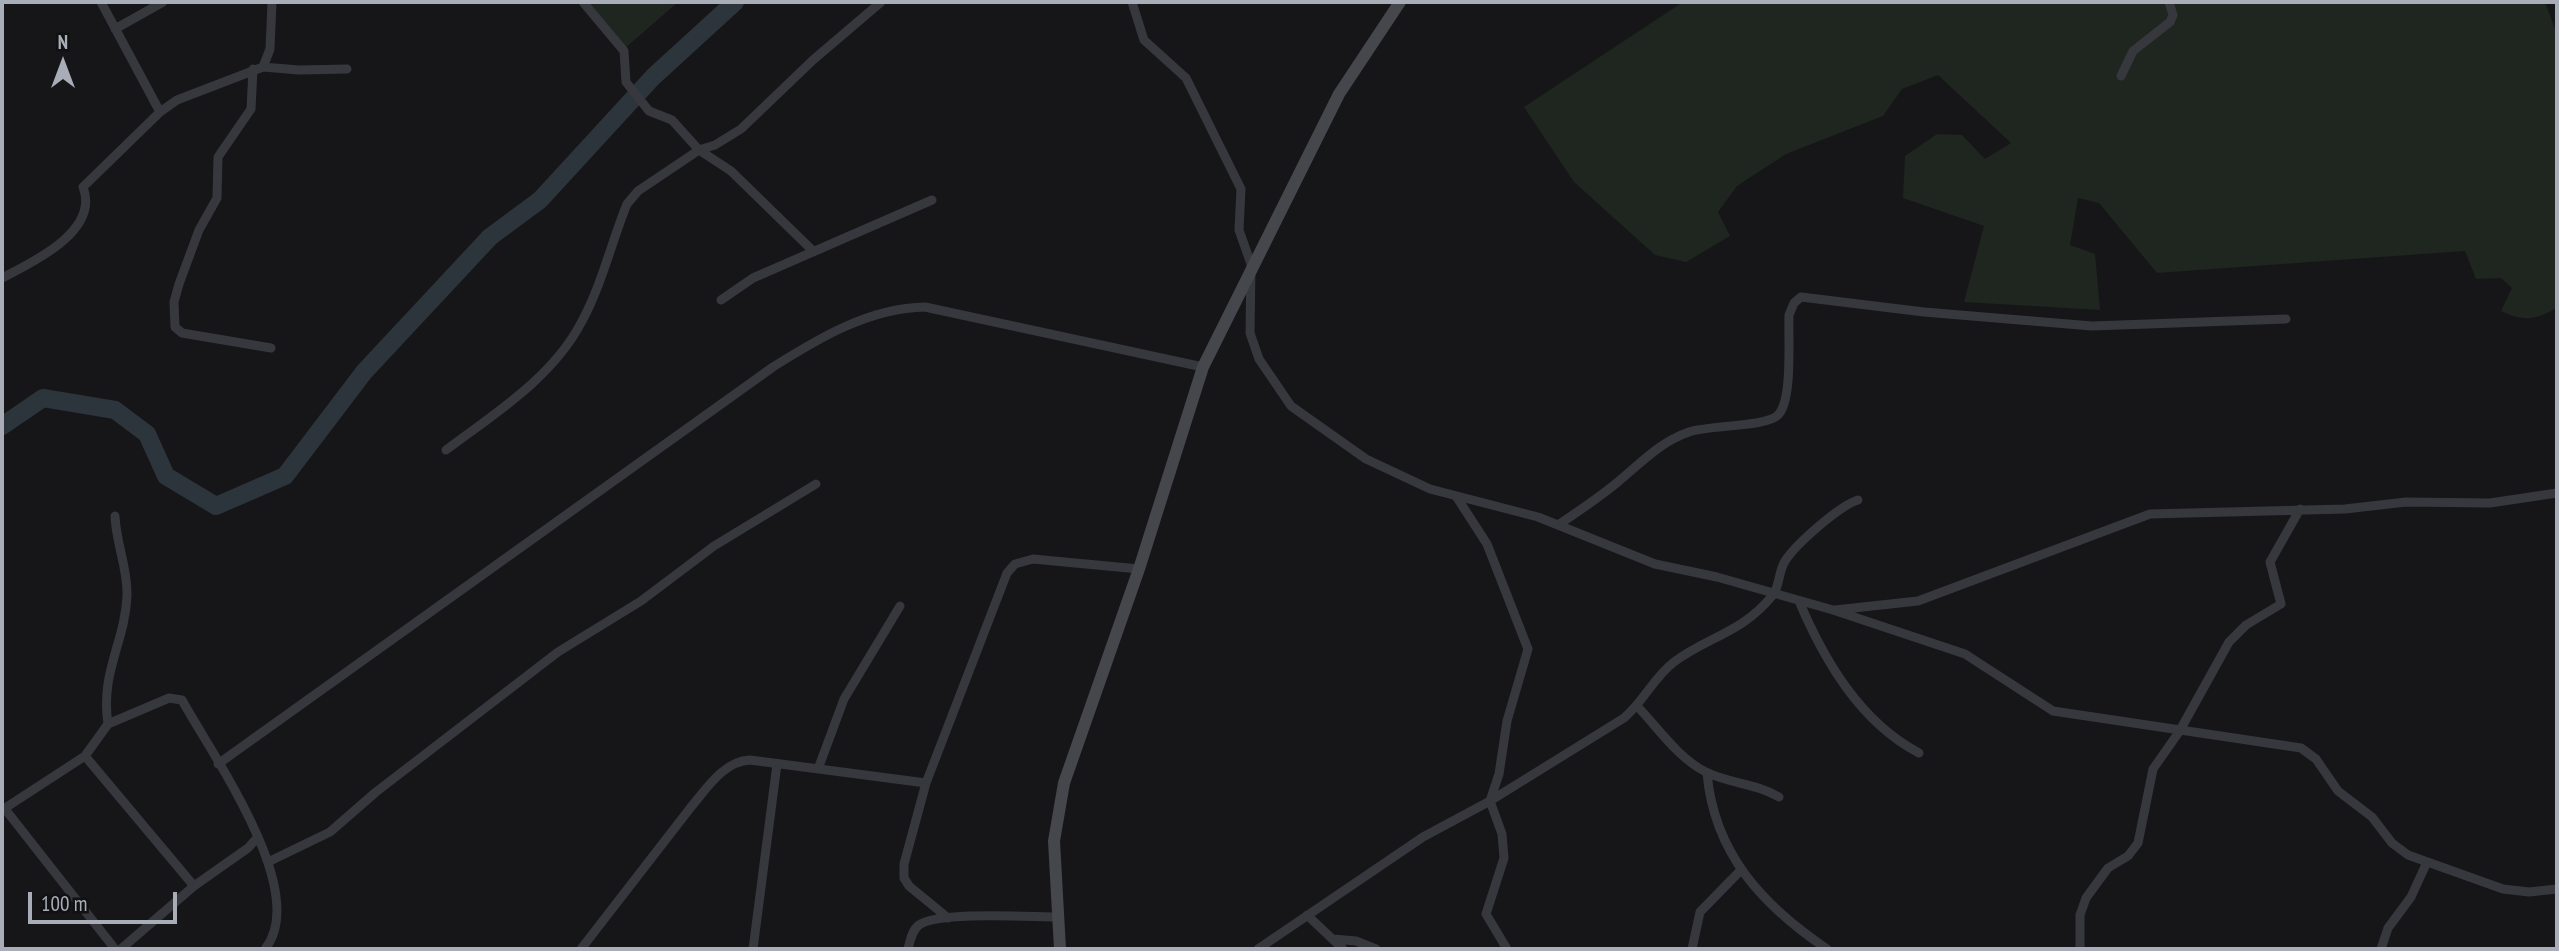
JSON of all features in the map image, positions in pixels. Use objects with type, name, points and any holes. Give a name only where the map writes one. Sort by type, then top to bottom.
[{"type":"street","points":[[101,2],[160,112]]},
{"type":"street","points":[[115,29],[163,2]]},
{"type":"street","points":[[271,348],[182,333],[175,327],[174,317],[179,284],[195,240],[215,207],[218,157],[251,109],[258,68],[270,49],[272,2]]},
{"type":"street","points":[[583,2],[624,51],[626,82],[649,111],[672,120],[699,150],[731,172],[812,250]]},
{"type":"street","points":[[446,450],[533,382],[560,356],[591,302],[627,204],[638,191],[699,150],[723,141],[741,129],[813,60],[881,2]]},
{"type":"street","points":[[1132,2],[1144,40],[1185,78],[1241,189],[1239,230],[1251,264],[1252,341],[1264,368],[1283,398],[1309,422],[1366,459],[1422,486],[1518,511],[1655,564],[1717,577],[1833,610],[1972,658],[2053,710],[2179,732],[2301,748],[2316,759],[2338,791],[2372,817],[2396,847],[2427,862],[2503,889],[2529,892],[2557,889]]},
{"type":"street","points":[[1060,949],[1055,841],[1063,791],[1075,746],[1139,569],[1202,367],[1251,264],[1343,87],[1400,2]]},
{"type":"street","points":[[2121,76],[2141,42],[2170,22],[2173,15],[2169,2]]},
{"type":"street","points":[[2,278],[58,245],[85,213],[88,204],[83,187],[160,112],[177,100],[258,68],[347,69]]},
{"type":"street","points":[[722,300],[753,278],[932,200]]},
{"type":"street","points":[[1558,525],[1585,508],[1673,438],[1702,428],[1774,419],[1784,407],[1790,315],[1794,303],[1801,297],[1924,312],[2092,326],[2286,319]]},
{"type":"street","points":[[218,764],[773,367],[856,322],[904,307],[925,307],[1202,367]]},
{"type":"street","points":[[268,862],[330,832],[376,792],[558,652],[641,601],[714,546],[816,484]]},
{"type":"street","points":[[1833,610],[1918,601],[2139,516],[2345,509],[2406,502],[2502,502],[2557,493]]},
{"type":"street","points":[[1456,496],[1487,544],[1528,649],[1507,721],[1499,774],[1490,801],[1502,834],[1504,858],[1486,914],[1507,949]]},
{"type":"street","points":[[1258,949],[1423,837],[1490,801],[1611,727],[1638,707],[1672,663],[1733,630],[1774,594],[1785,561],[1837,510],[1858,500]]},
{"type":"street","points":[[2080,949],[2082,905],[2108,868],[2128,856],[2138,843],[2153,769],[2179,732],[2229,642],[2254,619],[2280,606],[2281,600],[2270,562],[2300,509]]},
{"type":"street","points":[[108,724],[108,671],[127,594],[124,562],[116,542],[115,516]]},
{"type":"street","points":[[948,918],[909,886],[903,872],[926,783],[989,614],[1010,568],[1033,559],[1139,569]]},
{"type":"street","points":[[1798,601],[1827,661],[1848,689],[1889,734],[1919,753]]},
{"type":"street","points":[[818,769],[844,699],[900,606]]},
{"type":"street","points":[[115,949],[3,809],[85,756],[108,724],[169,698],[182,700],[254,825],[268,862],[278,910],[274,938],[265,949]]},
{"type":"street","points":[[1638,707],[1684,755],[1707,773],[1756,785],[1779,797]]},
{"type":"street","points":[[85,756],[194,886]]},
{"type":"street","points":[[581,949],[691,807],[727,767],[742,761],[926,783]]},
{"type":"street","points":[[753,949],[777,764]]},
{"type":"street","points":[[1707,773],[1713,814],[1728,851],[1741,870],[1791,923],[1827,949]]},
{"type":"street","points":[[121,949],[194,886],[248,848],[257,838]]},
{"type":"street","points":[[2381,949],[2388,928],[2411,897],[2427,862]]},
{"type":"street","points":[[1692,949],[1700,912],[1741,870]]},
{"type":"street","points":[[1307,915],[1343,949]]},
{"type":"street","points":[[908,949],[918,926],[948,918],[1057,917]]},
{"type":"street","points":[[1333,939],[1356,941],[1376,949]]},
{"type":"shaded area","points":[[587,2],[678,2],[623,50]]},
{"type":"shaded area","points":[[1683,2],[2545,2],[2557,34],[2557,308],[2529,318],[2501,311],[2512,288],[2501,278],[2476,279],[2465,251],[2157,273],[2099,203],[2078,198],[2070,245],[2095,254],[2100,310],[1964,302],[1984,226],[1903,198],[1905,156],[1937,134],[1962,135],[1985,159],[2011,143],[1938,75],[1902,89],[1883,116],[1786,154],[1737,186],[1718,212],[1730,236],[1686,262],[1655,255],[1574,182],[1524,107]]},
{"type":"waterway","points":[[2,426],[43,398],[115,410],[147,434],[166,476],[216,506],[285,476],[364,372],[490,237],[540,200],[653,77],[735,2]]}]
